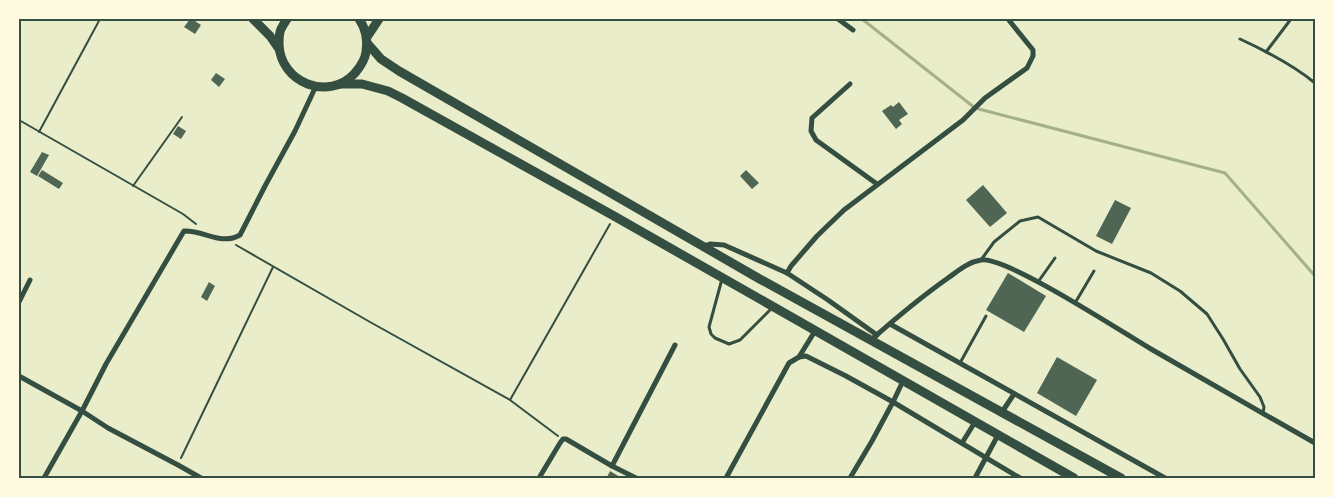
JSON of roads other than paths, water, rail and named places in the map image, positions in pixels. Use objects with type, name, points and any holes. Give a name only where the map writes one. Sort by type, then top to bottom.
[{"type":"main road","points":[[253,19],[270,36],[279,49]]},
{"type":"main road","points":[[288,19],[281,30],[279,39],[279,49],[286,68],[301,82],[330,87],[340,84],[360,68],[365,56],[367,40],[378,19]]},
{"type":"main road","points":[[359,19],[367,40],[381,59],[399,71],[703,246],[874,338],[1120,478]]},
{"type":"main road","points":[[340,84],[362,84],[388,91],[402,98],[614,216],[1074,478]]},
{"type":"street","points":[[838,19],[853,30]]},
{"type":"street","points":[[787,273],[817,236],[844,210],[963,120],[985,98],[1027,68],[1032,61],[1033,50],[1008,19]]},
{"type":"street","points":[[850,84],[812,118],[811,131],[816,140],[876,184]]},
{"type":"street","points":[[44,478],[106,364],[184,231],[193,230],[227,240],[240,235],[295,131],[316,86]]},
{"type":"street","points":[[703,246],[710,244],[724,245],[787,273],[828,300],[874,338],[923,295],[952,274],[967,264],[980,260],[989,260],[1015,270],[1038,282],[1315,443]]},
{"type":"street","points":[[19,302],[30,280]]},
{"type":"street","points":[[890,324],[1166,478]]},
{"type":"street","points":[[800,357],[815,331]]},
{"type":"street","points":[[612,466],[675,345]]},
{"type":"street","points":[[726,478],[789,363],[806,356],[892,402],[1020,478]]},
{"type":"street","points":[[19,376],[82,411],[108,428],[200,478]]},
{"type":"street","points":[[850,478],[872,441],[903,381]]},
{"type":"street","points":[[1002,412],[1014,394]]},
{"type":"street","points":[[962,443],[975,422]]},
{"type":"street","points":[[974,478],[998,435]]},
{"type":"street","points":[[539,478],[563,439],[636,478]]},
{"type":"lane","points":[[1266,52],[1291,19]]},
{"type":"lane","points":[[1240,39],[1305,75],[1315,84]]},
{"type":"lane","points":[[980,260],[994,242],[1020,221],[1038,217],[1096,250],[1151,272],[1180,291],[1207,314],[1240,369],[1260,397],[1264,407],[1263,413]]},
{"type":"lane","points":[[1038,282],[1055,258]]},
{"type":"lane","points":[[1075,303],[1094,271]]},
{"type":"lane","points":[[722,278],[709,327],[710,334],[715,338],[729,344],[740,340],[773,307]]},
{"type":"lane","points":[[960,363],[986,316]]},
{"type":"waterway","points":[[862,19],[975,108],[1225,173],[1315,276]]}]
